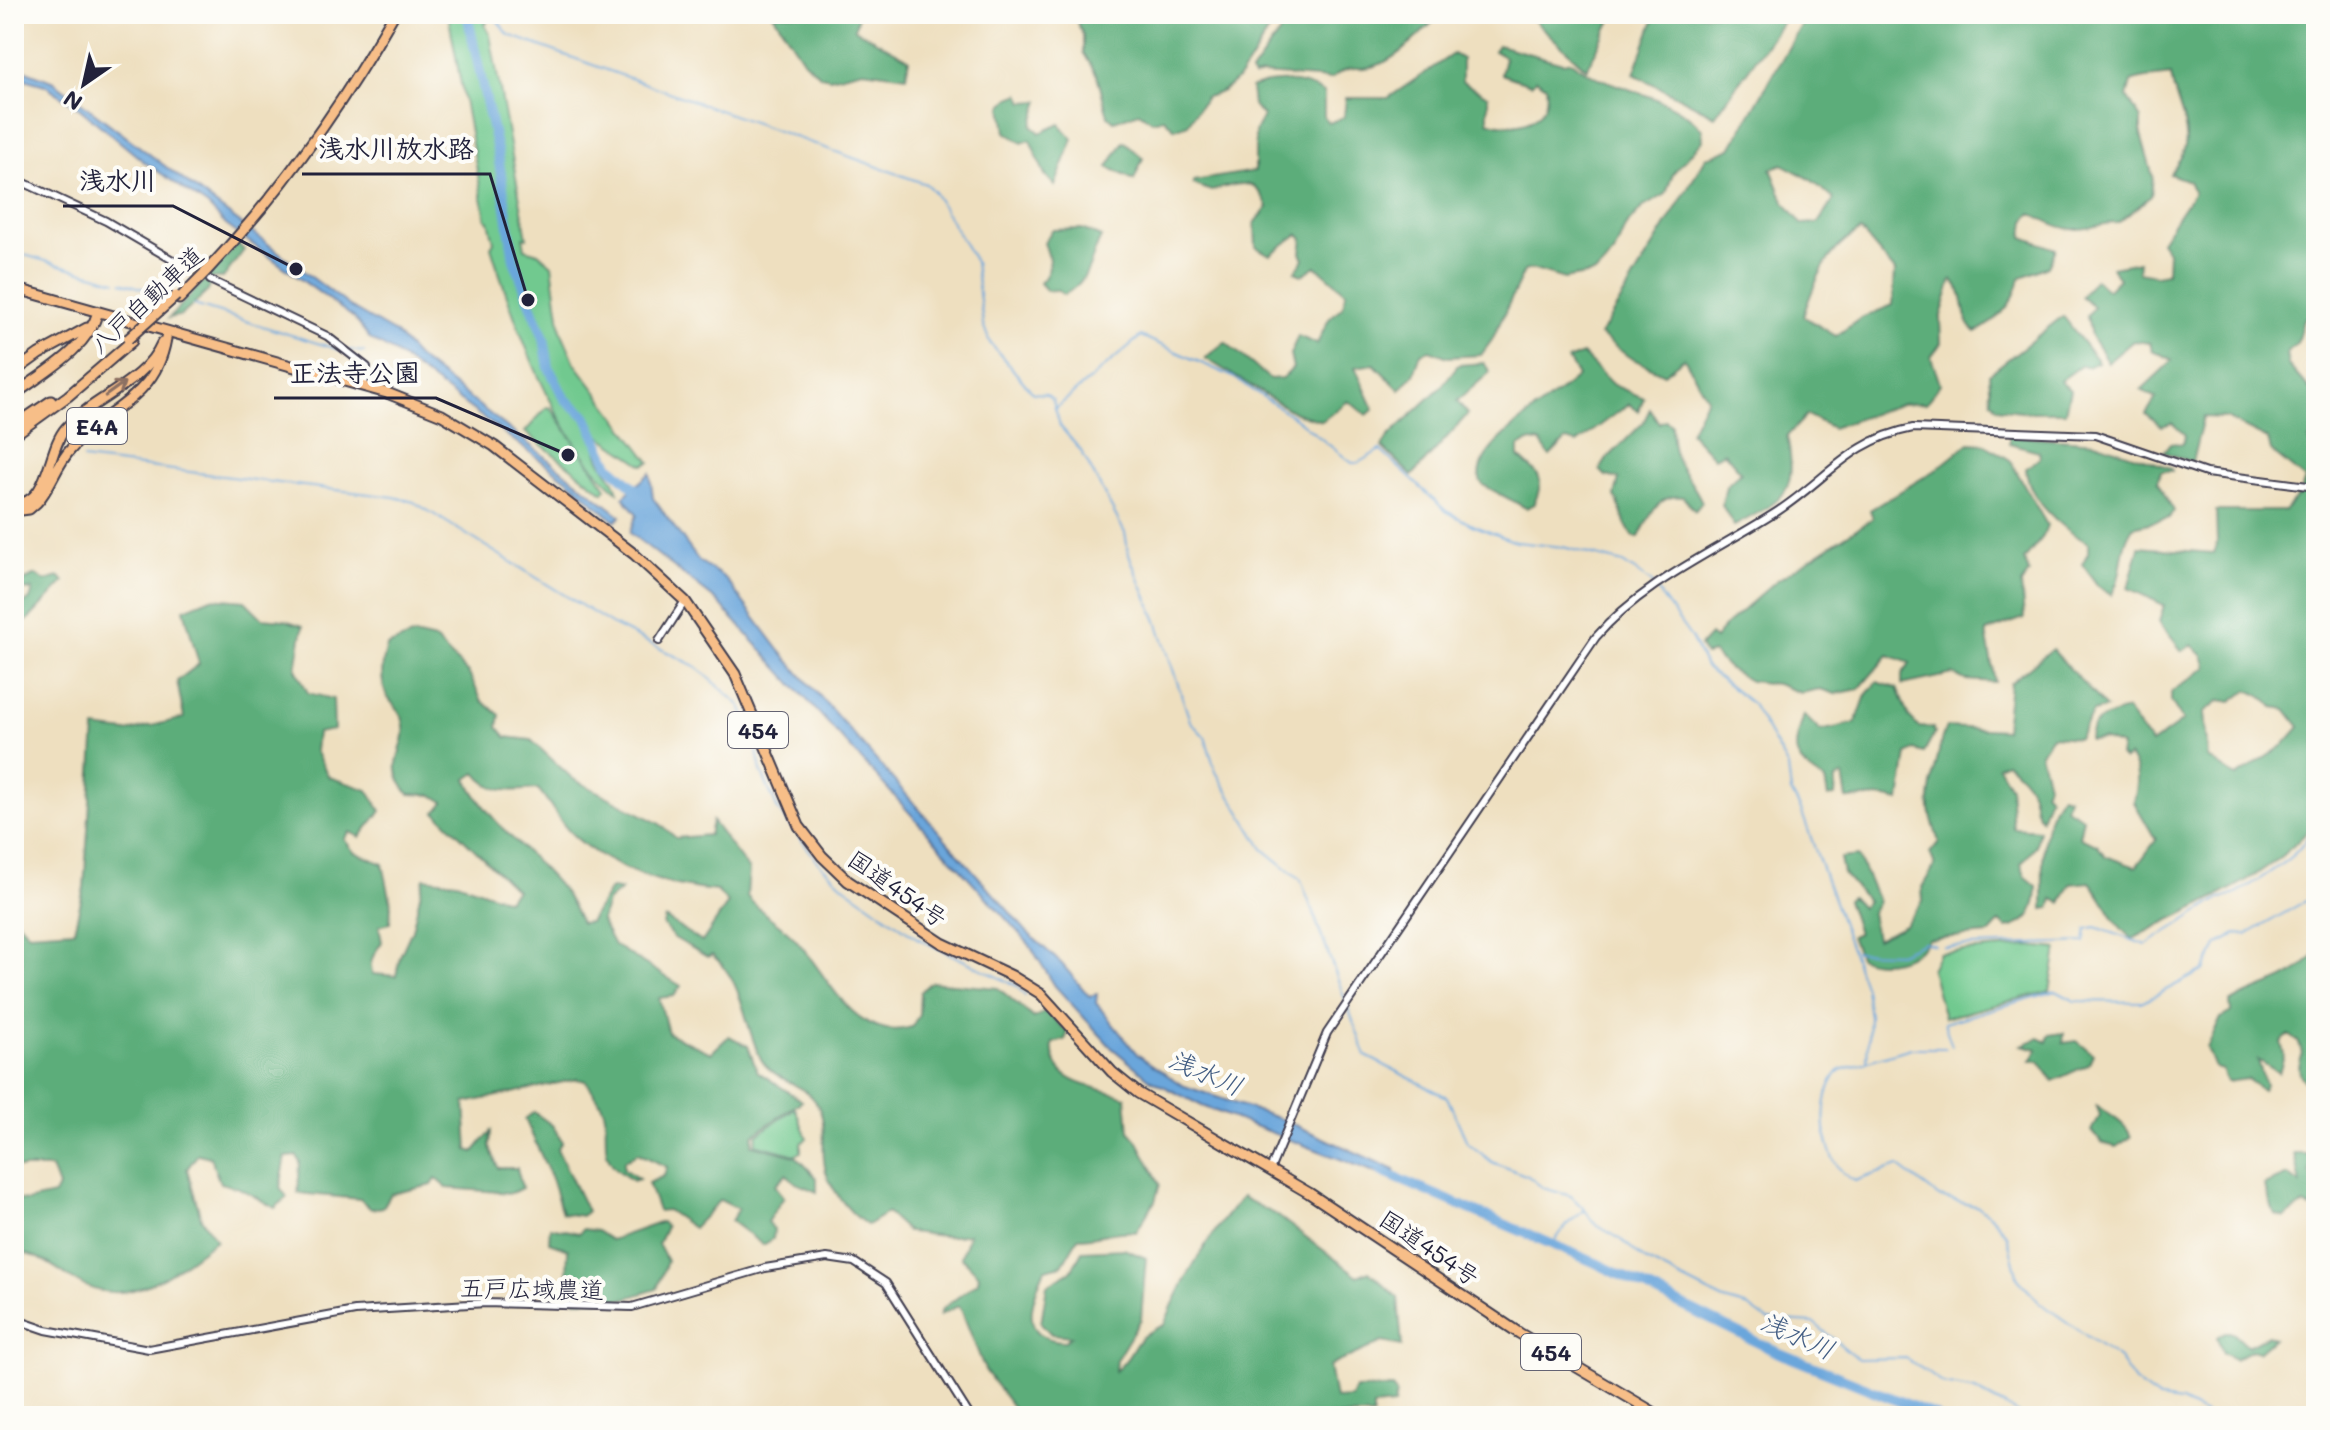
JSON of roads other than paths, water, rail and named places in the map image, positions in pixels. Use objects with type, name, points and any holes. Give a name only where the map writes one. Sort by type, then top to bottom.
[{"type":"highway","name":"八戸自動車道","points":[[71,391],[177,297],[255,213],[318,135],[392,14]]},
{"type":"highway","name":"国道454号","points":[[14,288],[364,386],[442,415],[494,446],[634,554],[685,601],[735,674],[793,815],[834,869],[917,928],[1033,989],[1057,1007],[1124,1083],[1365,1228],[1530,1339],[1660,1416]]},
{"type":"highway","points":[[14,372],[39,354],[83,333],[98,312]]},
{"type":"highway","points":[[14,395],[85,339],[98,312]]},
{"type":"highway","name":"E4A","points":[[14,504],[29,501],[39,490],[55,446],[68,426],[147,367],[167,332]]},
{"type":"highway","name":"E4A","points":[[14,511],[29,509],[37,502],[74,446],[154,377],[162,360],[167,332]]},
{"type":"highway","name":"E4A","points":[[14,430],[71,391]]},
{"type":"highway","name":"E4A","points":[[14,442],[71,391]]},
{"type":"street","points":[[14,178],[106,221],[183,266]]},
{"type":"street","points":[[210,280],[341,345],[367,367],[364,386]]},
{"type":"street","points":[[1270,1170],[1319,1049],[1343,1008],[1596,637],[1635,599],[1792,501],[1858,447],[1878,437],[1913,428],[2077,432],[2109,438],[2206,473],[2316,487]]},
{"type":"street","points":[[659,641],[685,601]]},
{"type":"street","name":"五戸広域農道","points":[[14,1319],[125,1347],[160,1348],[355,1311],[486,1303],[632,1307],[765,1268],[839,1259],[868,1269],[886,1283],[970,1416]]},
{"type":"water","points":[[14,66],[54,82],[355,310],[395,333],[418,358],[621,516],[616,521],[611,518],[569,481],[395,353],[370,339],[354,318],[226,225],[208,206],[143,161],[80,109],[45,85],[14,76]]},
{"type":"water","points":[[650,473],[653,498],[699,561],[725,578],[780,651],[1028,933],[1062,964],[1089,996],[1097,994],[1096,1003],[1137,1054],[1182,1085],[1286,1121],[1395,1170],[1392,1179],[1202,1106],[1151,1080],[1112,1048],[1055,986],[1029,944],[716,600],[630,533],[637,514],[623,497]]},
{"type":"waterway","points":[[467,14],[498,155],[514,260],[544,338],[549,368],[565,399],[586,416],[609,465],[642,495]]},
{"type":"waterway","points":[[492,14],[509,35],[926,184],[934,192],[975,262],[983,324],[990,343],[1033,393],[1046,394],[1053,400],[1060,426],[1081,451],[1125,533],[1129,555],[1157,621],[1190,721],[1205,737],[1216,772],[1263,849],[1301,880],[1366,1056],[1447,1097],[1467,1142],[1492,1162],[1528,1176],[1543,1188],[1571,1196],[1585,1210]]},
{"type":"waterway","points":[[14,252],[116,281]]},
{"type":"waterway","points":[[122,282],[157,293]]},
{"type":"waterway","points":[[194,305],[343,351]]},
{"type":"waterway","points":[[1055,409],[1141,336],[1233,377],[1295,418],[1352,463],[1358,463],[1380,450],[1446,511],[1474,526],[1516,542],[1563,547],[1623,563],[1651,582],[1692,639],[1705,667],[1752,704],[1788,767],[1791,792],[1801,810],[1865,988],[1869,1017],[1867,1062],[1840,1070],[1827,1096],[1825,1129],[1834,1161],[1843,1173],[1855,1181],[1898,1166],[1939,1197],[1979,1207],[2007,1235],[2018,1279],[2039,1302],[2119,1359],[2135,1382],[2159,1399],[2181,1402],[2209,1416]]},
{"type":"waterway","points":[[349,350],[364,352]]},
{"type":"waterway","points":[[83,459],[414,502],[613,625],[697,667],[741,706],[754,737],[761,771],[778,810],[820,864],[845,887],[917,938],[1017,986],[1025,996]]},
{"type":"waterway","points":[[1944,947],[2085,942],[2087,929],[2096,927],[2146,945],[2219,899],[2235,894],[2269,873],[2295,853],[2316,829]]},
{"type":"waterway","points":[[1952,1046],[1944,1023],[2056,991],[2075,1001],[2143,1002],[2204,970],[2218,944],[2237,934],[2246,935],[2316,895]]},
{"type":"waterway","points":[[1855,952],[1899,953],[1924,942],[1935,945]]},
{"type":"waterway","points":[[1868,1061],[1911,1048],[1945,1048]]},
{"type":"waterway","name":"浅水川","points":[[1382,1172],[1596,1263],[1777,1352],[1936,1416]]},
{"type":"waterway","points":[[1553,1244],[1566,1225],[1585,1210],[1596,1225],[1622,1240],[1645,1260],[1724,1300],[1749,1307],[1767,1320],[1814,1323],[1858,1359],[1906,1358],[1944,1384],[1975,1390],[2018,1413]]},
{"type":"tunnel","points":[[183,266],[210,280]]},
{"type":"place","name":"浅水川","points":[[296,269]]},
{"type":"place","name":"浅水川放水路","points":[[528,300]]},
{"type":"place","name":"正法寺公園","points":[[568,455]]}]
